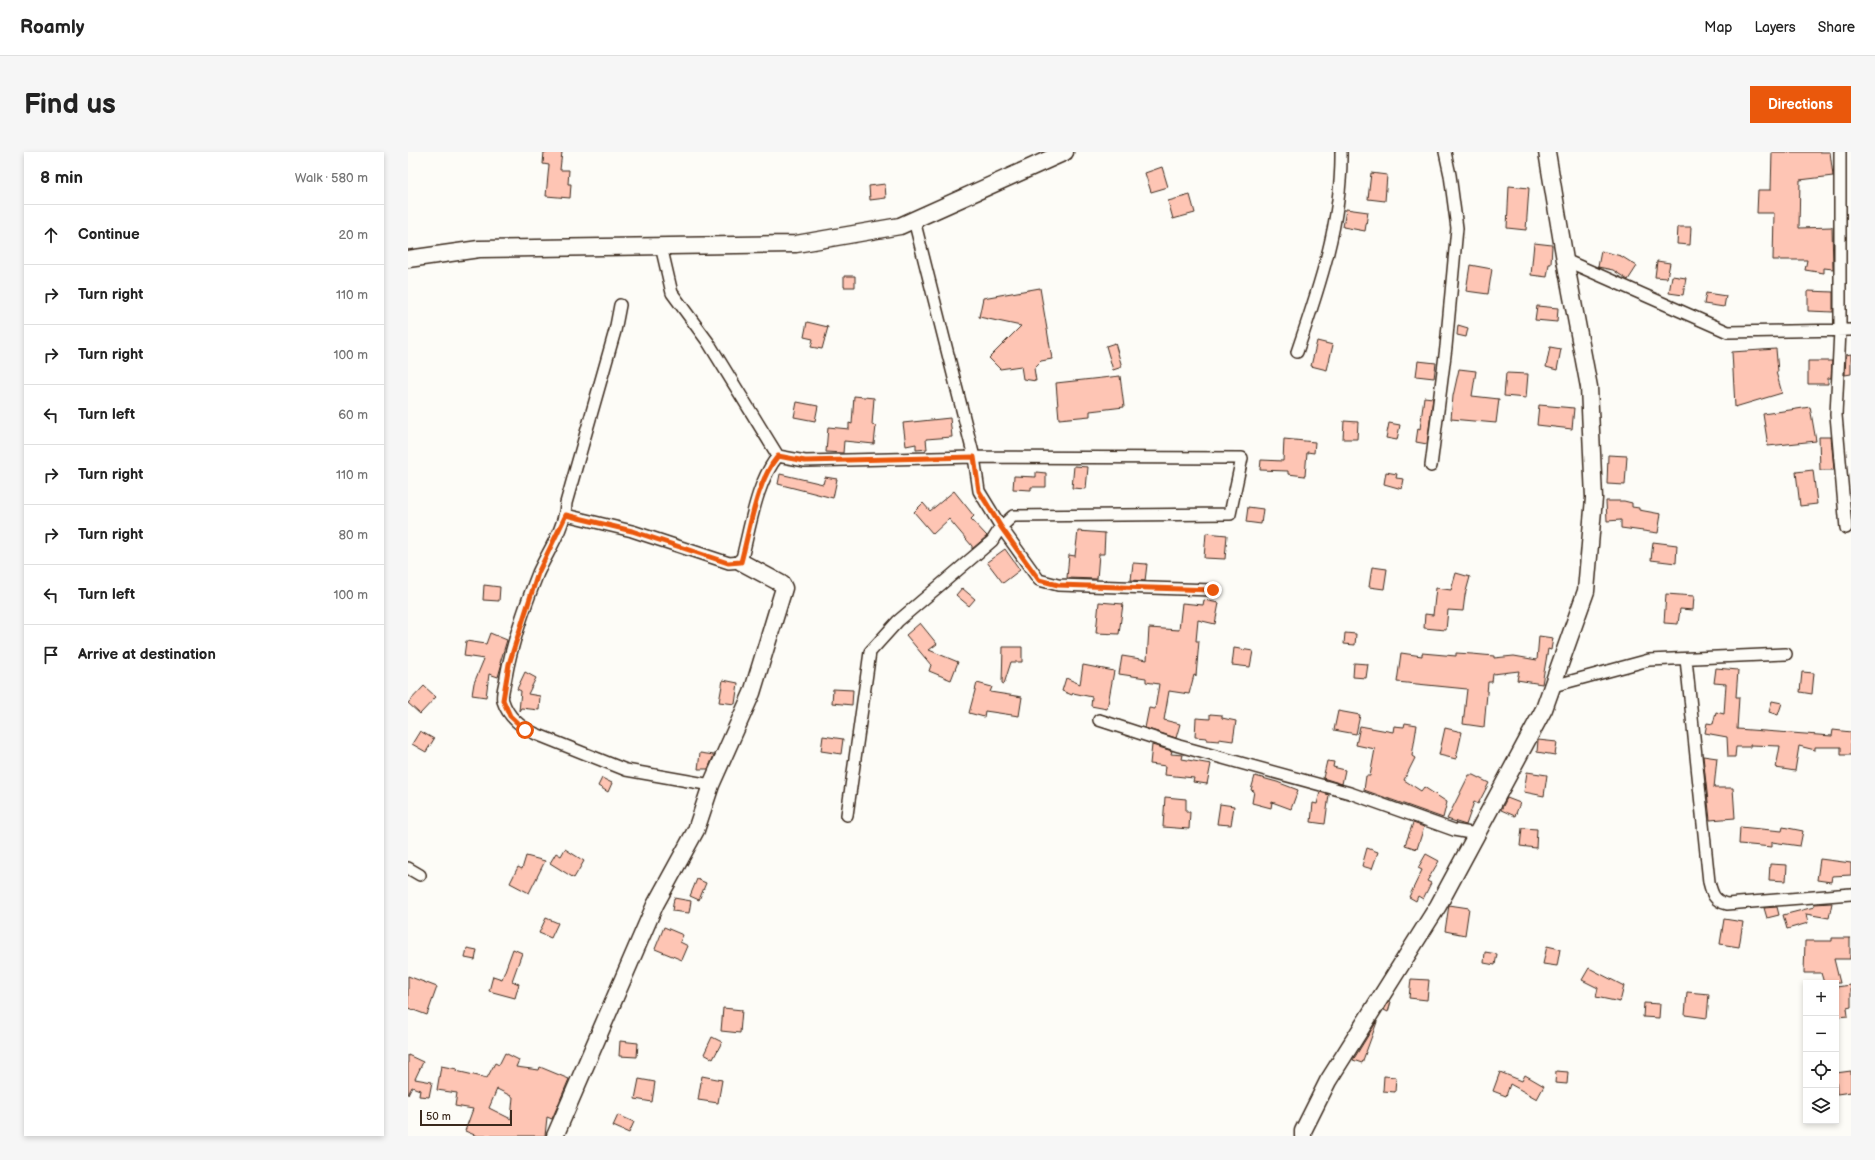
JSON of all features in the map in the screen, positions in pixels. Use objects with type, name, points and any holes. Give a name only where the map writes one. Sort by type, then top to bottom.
[{"type":"street","points":[[408,260],[479,249],[796,244],[900,226],[1064,152]]},
{"type":"street","points":[[1297,352],[1317,295],[1334,227],[1341,169],[1341,152]]},
{"type":"street","points":[[1431,466],[1446,347],[1457,228],[1450,175],[1445,152]]},
{"type":"street","points":[[1303,1136],[1303,1131],[1328,1081],[1438,906],[1544,709],[1586,591],[1594,498],[1589,387],[1565,260],[1547,152]]},
{"type":"street","points":[[1840,152],[1845,330],[1836,415],[1846,528]]},
{"type":"street","points":[[914,220],[974,457],[979,491],[1001,527],[1039,580],[1058,585],[1213,590]]},
{"type":"street","points":[[661,246],[672,293],[708,342],[778,456],[805,461],[974,457],[1242,458],[1230,514],[1013,516],[1001,527],[992,540],[898,621],[870,652],[847,815]]},
{"type":"street","points":[[1565,260],[1728,332],[1845,330]]},
{"type":"street","points":[[620,306],[615,331],[566,503],[566,515],[538,573],[509,664],[503,700],[510,716],[525,730],[626,770],[711,785]]},
{"type":"street","points":[[741,562],[760,489],[771,465],[778,456]]},
{"type":"street","points":[[555,1136],[655,905],[696,830],[711,785],[752,693],[784,588],[782,584],[741,562],[728,563],[632,531],[566,515]]},
{"type":"street","points":[[1552,686],[1649,660],[1786,654]]},
{"type":"street","points":[[1686,658],[1709,882],[1712,895],[1718,902],[1727,904],[1851,894]]},
{"type":"street","points":[[1100,720],[1179,746],[1350,793],[1454,830],[1476,834]]},
{"type":"street","points":[[408,868],[420,875]]},
{"type":"building","points":[[544,152],[562,152],[560,170],[569,170],[568,184],[571,184],[570,198],[546,196],[549,165],[543,164]]},
{"type":"building","points":[[1772,152],[1830,152],[1833,176],[1800,180],[1799,228],[1832,227],[1833,269],[1824,268],[1824,273],[1805,270],[1807,260],[1773,260],[1774,213],[1757,213],[1758,190],[1771,190]]},
{"type":"building","points":[[1162,167],[1168,187],[1151,192],[1145,173]]},
{"type":"building","points":[[1371,173],[1387,175],[1385,201],[1368,199]]},
{"type":"building","points":[[885,184],[886,198],[870,200],[869,186]]},
{"type":"building","points":[[1509,186],[1529,188],[1526,230],[1507,228]]},
{"type":"building","points":[[1190,195],[1195,213],[1173,219],[1168,201]]},
{"type":"building","points":[[1346,209],[1368,212],[1365,231],[1343,227]]},
{"type":"building","points":[[1678,227],[1691,227],[1690,245],[1677,244]]},
{"type":"building","points":[[1534,243],[1552,245],[1551,264],[1549,264],[1547,277],[1531,275]]},
{"type":"building","points":[[1601,251],[1621,256],[1637,266],[1628,280],[1613,270],[1598,267]]},
{"type":"building","points":[[1657,261],[1670,263],[1667,278],[1655,277]]},
{"type":"building","points":[[1470,265],[1492,269],[1488,294],[1466,291]]},
{"type":"building","points":[[844,276],[855,276],[855,287],[844,287]]},
{"type":"building","points":[[1672,276],[1686,278],[1683,295],[1669,293]]},
{"type":"building","points":[[1040,288],[1052,359],[1041,361],[1034,368],[1036,381],[1023,379],[1021,366],[1000,369],[989,358],[1021,326],[979,317],[983,298]]},
{"type":"building","points":[[1808,291],[1833,292],[1833,312],[1808,311]]},
{"type":"building","points":[[1706,293],[1726,296],[1724,307],[1704,304]]},
{"type":"building","points":[[1537,306],[1558,308],[1557,322],[1535,320]]},
{"type":"building","points":[[807,322],[828,327],[822,349],[811,347],[813,339],[804,337]]},
{"type":"building","points":[[1458,325],[1468,328],[1466,337],[1457,335]]},
{"type":"building","points":[[1317,341],[1333,345],[1327,370],[1311,366]]},
{"type":"building","points":[[1115,343],[1122,367],[1113,370],[1106,346]]},
{"type":"building","points":[[1550,347],[1561,349],[1557,370],[1546,367]]},
{"type":"building","points":[[1776,349],[1778,372],[1776,372],[1782,393],[1735,407],[1732,352]]},
{"type":"building","points":[[1851,354],[1851,374],[1845,375],[1846,355]]},
{"type":"building","points":[[1418,361],[1436,363],[1434,378],[1416,376]]},
{"type":"building","points":[[1808,361],[1832,361],[1831,378],[1828,378],[1828,384],[1808,384]]},
{"type":"building","points":[[1459,369],[1476,371],[1472,396],[1499,399],[1496,423],[1451,419],[1453,396]]},
{"type":"building","points":[[1506,373],[1528,374],[1526,398],[1504,396]]},
{"type":"building","points":[[1120,376],[1124,407],[1090,411],[1090,416],[1059,419],[1056,383]]},
{"type":"building","points":[[854,396],[874,398],[872,425],[876,426],[874,444],[844,441],[843,453],[826,452],[828,427],[849,429],[849,423],[852,424]]},
{"type":"building","points":[[1424,397],[1433,398],[1427,444],[1416,442],[1418,428],[1420,429]]},
{"type":"building","points":[[797,402],[818,406],[815,421],[794,417]]},
{"type":"building","points":[[1539,405],[1574,408],[1572,429],[1537,425]]},
{"type":"building","points":[[1810,407],[1816,441],[1768,446],[1763,414]]},
{"type":"building","points":[[950,418],[952,437],[926,439],[927,449],[916,450],[916,444],[906,446],[903,423]]},
{"type":"building","points":[[1344,421],[1358,422],[1357,439],[1343,439]]},
{"type":"building","points":[[1389,423],[1400,425],[1397,440],[1386,438]]},
{"type":"building","points":[[1819,437],[1831,437],[1834,470],[1820,470]]},
{"type":"building","points":[[1284,439],[1315,442],[1314,453],[1307,452],[1305,476],[1288,474],[1288,471],[1260,470],[1261,460],[1283,461]]},
{"type":"building","points":[[1608,455],[1627,456],[1625,485],[1607,484]]},
{"type":"building","points":[[1074,466],[1088,467],[1086,489],[1072,488]]},
{"type":"building","points":[[1813,470],[1817,504],[1800,506],[1796,472]]},
{"type":"building","points":[[1036,472],[1046,473],[1046,487],[1031,487],[1031,490],[1013,489],[1014,476],[1036,477]]},
{"type":"building","points":[[1386,472],[1397,474],[1396,478],[1404,479],[1402,489],[1384,484]]},
{"type":"building","points":[[780,474],[823,484],[825,477],[837,479],[833,498],[778,484]]},
{"type":"building","points":[[954,491],[974,516],[971,519],[987,536],[972,549],[972,546],[949,519],[933,534],[914,512],[923,503],[930,511]]},
{"type":"building","points":[[1606,501],[1624,501],[1632,503],[1632,507],[1639,508],[1639,510],[1661,514],[1658,533],[1621,528],[1621,520],[1607,521]]},
{"type":"building","points":[[1248,507],[1263,509],[1261,524],[1246,522]]},
{"type":"building","points":[[1078,531],[1105,533],[1104,554],[1099,554],[1097,579],[1067,578],[1069,555],[1075,556]]},
{"type":"building","points":[[1206,533],[1227,535],[1225,559],[1204,558]]},
{"type":"building","points":[[1653,542],[1677,545],[1676,563],[1651,560]]},
{"type":"building","points":[[1005,549],[1020,570],[1003,583],[987,562]]},
{"type":"building","points":[[1133,563],[1147,564],[1145,581],[1131,580]]},
{"type":"building","points":[[1372,567],[1387,569],[1384,589],[1369,587]]},
{"type":"building","points":[[1456,573],[1470,577],[1465,595],[1463,611],[1448,610],[1446,630],[1424,628],[1425,614],[1433,615],[1436,588],[1451,590]]},
{"type":"building","points":[[484,585],[500,587],[499,601],[483,600]]},
{"type":"building","points":[[962,588],[975,599],[969,606],[956,595]]},
{"type":"building","points":[[1666,594],[1694,596],[1693,610],[1680,609],[1678,624],[1664,623]]},
{"type":"building","points":[[1204,600],[1219,603],[1215,624],[1198,620],[1196,641],[1199,641],[1196,676],[1194,675],[1189,694],[1169,691],[1164,720],[1180,724],[1176,738],[1145,728],[1149,708],[1155,709],[1159,684],[1146,682],[1146,678],[1119,674],[1122,656],[1147,660],[1149,628],[1179,630],[1182,603],[1203,605]]},
{"type":"building","points":[[1099,602],[1123,604],[1119,634],[1096,633]]},
{"type":"building","points":[[920,623],[937,644],[929,650],[958,662],[951,680],[929,671],[931,665],[906,635]]},
{"type":"building","points":[[490,633],[507,640],[500,663],[502,663],[498,677],[489,674],[486,697],[472,695],[474,683],[484,659],[464,656],[466,641],[486,644]]},
{"type":"building","points":[[1345,633],[1356,634],[1355,645],[1344,644]]},
{"type":"building","points":[[1539,636],[1553,638],[1551,650],[1548,649],[1542,684],[1517,680],[1519,671],[1493,674],[1492,682],[1488,682],[1484,727],[1463,724],[1467,689],[1397,682],[1401,653],[1422,656],[1422,653],[1456,656],[1456,653],[1494,656],[1494,658],[1514,656],[1537,660]]},
{"type":"building","points":[[1003,647],[1022,647],[1022,662],[1011,662],[1004,684],[1002,683]]},
{"type":"building","points":[[1234,648],[1253,651],[1250,667],[1232,665]]},
{"type":"building","points":[[1354,663],[1368,664],[1366,678],[1353,677]]},
{"type":"building","points":[[1083,665],[1114,671],[1107,709],[1091,706],[1092,697],[1073,693],[1072,695],[1062,691],[1066,678],[1080,684]]},
{"type":"building","points":[[1716,668],[1738,670],[1736,697],[1739,697],[1737,729],[1832,736],[1833,730],[1851,732],[1851,755],[1841,755],[1841,747],[1815,747],[1815,750],[1799,746],[1795,771],[1776,768],[1780,746],[1750,745],[1750,747],[1736,747],[1735,757],[1728,757],[1727,737],[1705,733],[1707,723],[1713,724],[1716,712],[1724,714],[1726,684],[1714,683]]},
{"type":"building","points":[[525,672],[536,678],[528,694],[540,696],[539,710],[521,708],[519,711],[521,691],[517,689]]},
{"type":"building","points":[[1802,672],[1814,673],[1812,694],[1800,692]]},
{"type":"building","points":[[723,680],[738,683],[735,704],[719,702]]},
{"type":"building","points":[[977,683],[992,687],[990,692],[1022,697],[1019,716],[985,711],[984,717],[969,713]]},
{"type":"building","points":[[424,686],[436,697],[420,714],[408,703]]},
{"type":"building","points":[[833,689],[853,690],[852,705],[832,703]]},
{"type":"building","points":[[1772,701],[1782,703],[1778,715],[1769,712]]},
{"type":"building","points":[[1338,711],[1360,715],[1356,734],[1334,730]]},
{"type":"building","points":[[1210,714],[1222,715],[1222,718],[1236,721],[1233,741],[1219,739],[1219,741],[1207,740],[1207,738],[1195,737],[1196,718],[1210,719]]},
{"type":"building","points":[[1405,723],[1417,725],[1412,756],[1415,758],[1404,780],[1421,791],[1424,787],[1447,802],[1443,818],[1364,790],[1366,776],[1370,776],[1375,749],[1356,745],[1360,726],[1393,732],[1394,726],[1404,727]]},
{"type":"building","points":[[1445,728],[1462,732],[1456,759],[1439,755]]},
{"type":"building","points":[[420,731],[434,739],[426,752],[412,744]]},
{"type":"building","points":[[823,736],[843,739],[841,754],[821,751]]},
{"type":"building","points":[[1538,740],[1557,742],[1555,755],[1537,752]]},
{"type":"building","points":[[1152,745],[1172,751],[1171,754],[1183,755],[1182,759],[1211,764],[1207,784],[1193,782],[1194,778],[1165,775],[1166,766],[1150,764]]},
{"type":"building","points":[[700,753],[714,755],[708,769],[698,769]]},
{"type":"building","points":[[1703,756],[1717,758],[1714,788],[1733,788],[1735,818],[1710,820]]},
{"type":"building","points":[[1327,761],[1334,762],[1333,767],[1345,770],[1342,784],[1323,778]]},
{"type":"building","points":[[1527,772],[1547,775],[1544,796],[1524,792]]},
{"type":"building","points":[[1469,775],[1473,775],[1489,783],[1478,804],[1474,802],[1466,825],[1447,819]]},
{"type":"building","points":[[1255,776],[1298,790],[1291,809],[1272,802],[1271,808],[1252,803],[1254,791],[1251,790]]},
{"type":"building","points":[[602,778],[612,783],[608,792],[598,786]]},
{"type":"building","points":[[1320,792],[1329,795],[1325,824],[1311,822],[1313,803],[1317,804]]},
{"type":"building","points":[[1165,797],[1186,799],[1186,812],[1190,812],[1189,829],[1163,827]]},
{"type":"building","points":[[1507,798],[1520,803],[1515,816],[1501,810]]},
{"type":"building","points":[[1220,804],[1234,806],[1231,825],[1217,824]]},
{"type":"building","points":[[1413,823],[1424,827],[1417,849],[1405,845]]},
{"type":"building","points":[[1740,827],[1782,831],[1783,827],[1803,831],[1800,846],[1772,842],[1772,847],[1739,844]]},
{"type":"building","points":[[1522,828],[1537,829],[1536,848],[1520,846]]},
{"type":"building","points":[[1367,848],[1378,852],[1372,869],[1362,866]]},
{"type":"building","points":[[565,849],[584,861],[574,878],[550,863],[556,853],[561,856]]},
{"type":"building","points":[[1426,854],[1439,861],[1427,881],[1431,883],[1423,899],[1418,896],[1416,901],[1409,897],[1422,870],[1418,868]]},
{"type":"building","points":[[526,856],[545,861],[529,893],[510,883],[518,867],[522,869]]},
{"type":"building","points":[[1820,859],[1851,863],[1851,875],[1832,876],[1831,882],[1817,880]]},
{"type":"building","points":[[1770,864],[1787,865],[1786,881],[1769,880]]},
{"type":"building","points":[[697,879],[706,883],[699,900],[690,896]]},
{"type":"building","points":[[674,898],[691,901],[689,913],[672,911]]},
{"type":"building","points":[[1832,903],[1829,918],[1806,914],[1808,923],[1787,929],[1783,915],[1814,907],[1814,904]]},
{"type":"building","points":[[1449,905],[1469,908],[1465,935],[1445,931]]},
{"type":"building","points":[[1777,907],[1779,915],[1767,918],[1764,908]]},
{"type":"building","points":[[546,918],[558,923],[551,938],[539,933]]},
{"type":"building","points":[[1724,919],[1743,922],[1739,947],[1720,944]]},
{"type":"building","points":[[664,927],[683,935],[680,942],[688,946],[682,960],[655,949]]},
{"type":"building","points":[[1832,938],[1850,938],[1850,959],[1834,959],[1840,983],[1839,980],[1823,980],[1821,973],[1804,973],[1805,941],[1832,941]]},
{"type":"building","points":[[1547,946],[1560,949],[1557,966],[1543,964]]},
{"type":"building","points":[[467,948],[477,950],[475,960],[465,958]]},
{"type":"building","points":[[513,949],[522,953],[512,981],[519,984],[515,998],[489,991],[493,976],[502,979]]},
{"type":"building","points":[[1485,952],[1497,954],[1495,965],[1484,963]]},
{"type":"building","points":[[1589,968],[1624,986],[1620,1002],[1596,997],[1598,988],[1582,980]]},
{"type":"building","points":[[408,976],[437,987],[427,1015],[408,1008]]},
{"type":"building","points":[[1411,979],[1429,980],[1427,1000],[1409,998]]},
{"type":"building","points":[[1851,985],[1851,1007],[1847,1008],[1848,1016],[1839,1017],[1839,987]]},
{"type":"building","points":[[1687,992],[1709,994],[1707,1018],[1685,1015]]},
{"type":"building","points":[[1389,1001],[1391,1002],[1388,1012],[1384,1010]]},
{"type":"building","points":[[1644,1003],[1660,1004],[1659,1018],[1643,1017]]},
{"type":"building","points":[[723,1008],[742,1010],[740,1033],[721,1031]]},
{"type":"building","points":[[1377,1021],[1362,1063],[1353,1060]]},
{"type":"building","points":[[712,1037],[722,1042],[713,1059],[704,1054]]},
{"type":"building","points":[[620,1041],[638,1043],[637,1057],[619,1056]]},
{"type":"building","points":[[505,1053],[519,1060],[516,1067],[539,1070],[540,1067],[569,1079],[552,1119],[547,1117],[545,1136],[477,1136],[465,1131],[473,1109],[455,1106],[457,1093],[437,1090],[441,1066],[487,1078],[495,1063],[499,1065]],"holes":[[[497,1089],[513,1097],[511,1119],[489,1108]]]},
{"type":"building","points":[[408,1055],[423,1062],[415,1079],[432,1082],[429,1097],[419,1096],[420,1090],[412,1087],[408,1095]]},
{"type":"building","points":[[1556,1071],[1568,1072],[1567,1084],[1555,1083]]},
{"type":"building","points":[[1851,1071],[1851,1092],[1839,1094],[1839,1073]]},
{"type":"building","points":[[1500,1072],[1522,1081],[1525,1075],[1544,1086],[1537,1099],[1510,1084],[1506,1096],[1493,1091]]},
{"type":"building","points":[[702,1076],[722,1080],[718,1103],[698,1100]]},
{"type":"building","points":[[1384,1076],[1396,1077],[1395,1092],[1383,1091]]},
{"type":"building","points":[[639,1079],[655,1082],[652,1102],[635,1099]]},
{"type":"building","points":[[618,1115],[634,1122],[629,1133],[613,1126]]},
{"type":"route","points":[[525,730],[510,716],[503,700],[509,664],[538,573],[566,515],[632,531],[728,563],[741,562],[760,489],[771,465],[778,456],[805,461],[974,457],[979,491],[1001,527],[1039,580],[1058,585],[1213,590]]}]
